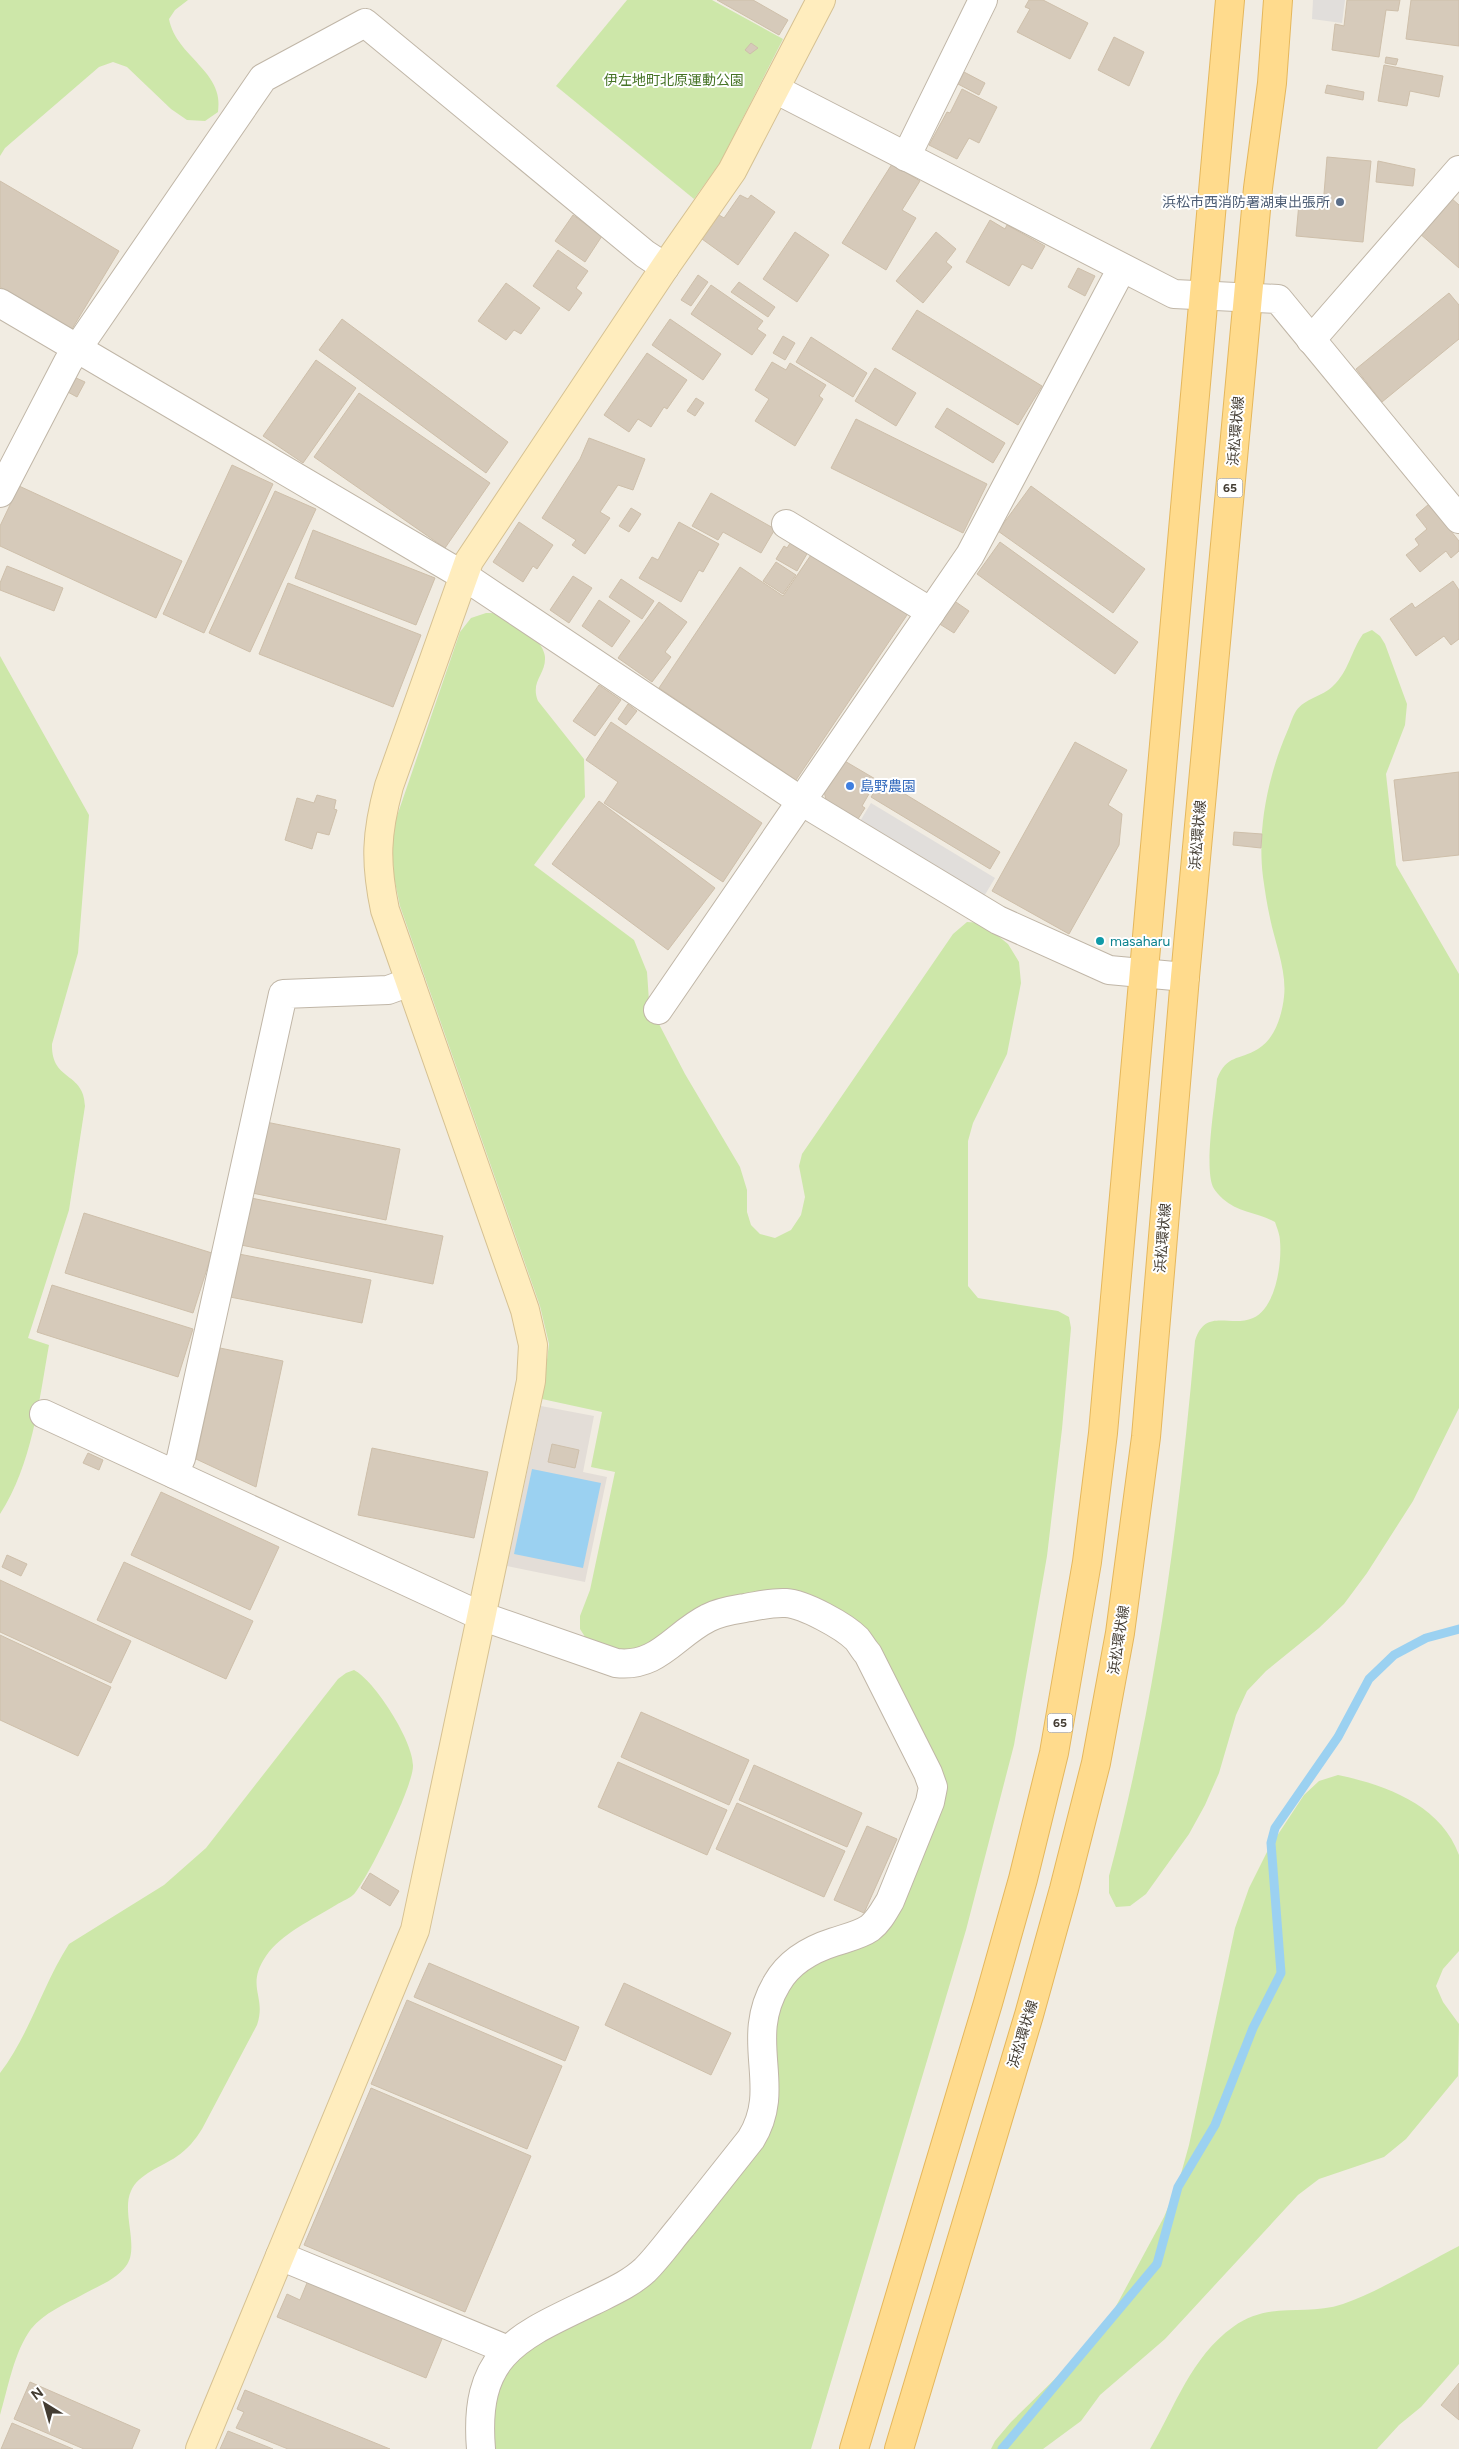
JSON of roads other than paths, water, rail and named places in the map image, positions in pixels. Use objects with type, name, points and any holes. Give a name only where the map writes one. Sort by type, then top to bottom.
[{"type":"main road","name":"65","points":[[854,2449],[1000,1959],[1039,1816],[1063,1708],[1096,1498],[1230,0]]},
{"type":"main road","name":"浜松環状線","points":[[899,2449],[1042,1970],[1081,1827],[1108,1707],[1131,1568],[1146,1437],[1185,977],[1248,298],[1278,0]]},
{"type":"street","points":[[200,2449],[415,1930],[531,1381],[533,1345],[525,1310],[385,910],[378,879],[377,848],[381,817],[469,561],[665,267],[732,171],[821,0]]},
{"type":"street","points":[[906,157],[983,0]]},
{"type":"street","points":[[0,493],[68,362],[263,78],[365,23],[645,254],[665,267]]},
{"type":"street","points":[[775,89],[1174,294],[1278,299],[1459,519]]},
{"type":"street","points":[[1311,340],[1459,170]]},
{"type":"street","points":[[658,1010],[970,555],[1122,268]]},
{"type":"street","points":[[0,303],[464,576],[801,801],[998,920],[1109,970],[1185,977]]},
{"type":"street","points":[[786,524],[931,612]]},
{"type":"street","points":[[174,1474],[181,1458],[282,994],[388,990],[410,982]]},
{"type":"street","points":[[44,1414],[481,1616],[616,1663],[645,1662],[691,1628],[709,1617],[728,1611],[767,1604],[788,1603],[807,1610],[841,1628],[856,1639],[868,1654],[928,1773],[933,1787],[930,1802],[890,1901],[882,1916],[869,1928],[810,1952],[792,1964],[778,1980],[768,1998],[762,2019],[760,2040],[766,2095],[760,2126],[645,2270],[619,2288],[526,2334],[508,2350],[489,2376],[483,2395],[479,2414],[481,2449]]},
{"type":"street","points":[[280,2256],[508,2350]]},
{"type":"water","points":[[532,1469],[601,1483],[583,1568],[514,1554]]},
{"type":"waterway","points":[[1002,2449],[1157,2264],[1178,2187],[1215,2125],[1253,2028],[1281,1973],[1271,1843],[1275,1828],[1338,1737],[1369,1679],[1394,1655],[1426,1638],[1459,1629]]},
{"type":"place","name":"浜松市西消防署湖東出張所","points":[[1340,202]]},
{"type":"place","name":"島野農園","points":[[850,786]]},
{"type":"place","name":"masaharu","points":[[1100,941]]},
{"type":"park label","name":"伊左地町北原運動公園","points":[[674,80]]}]
